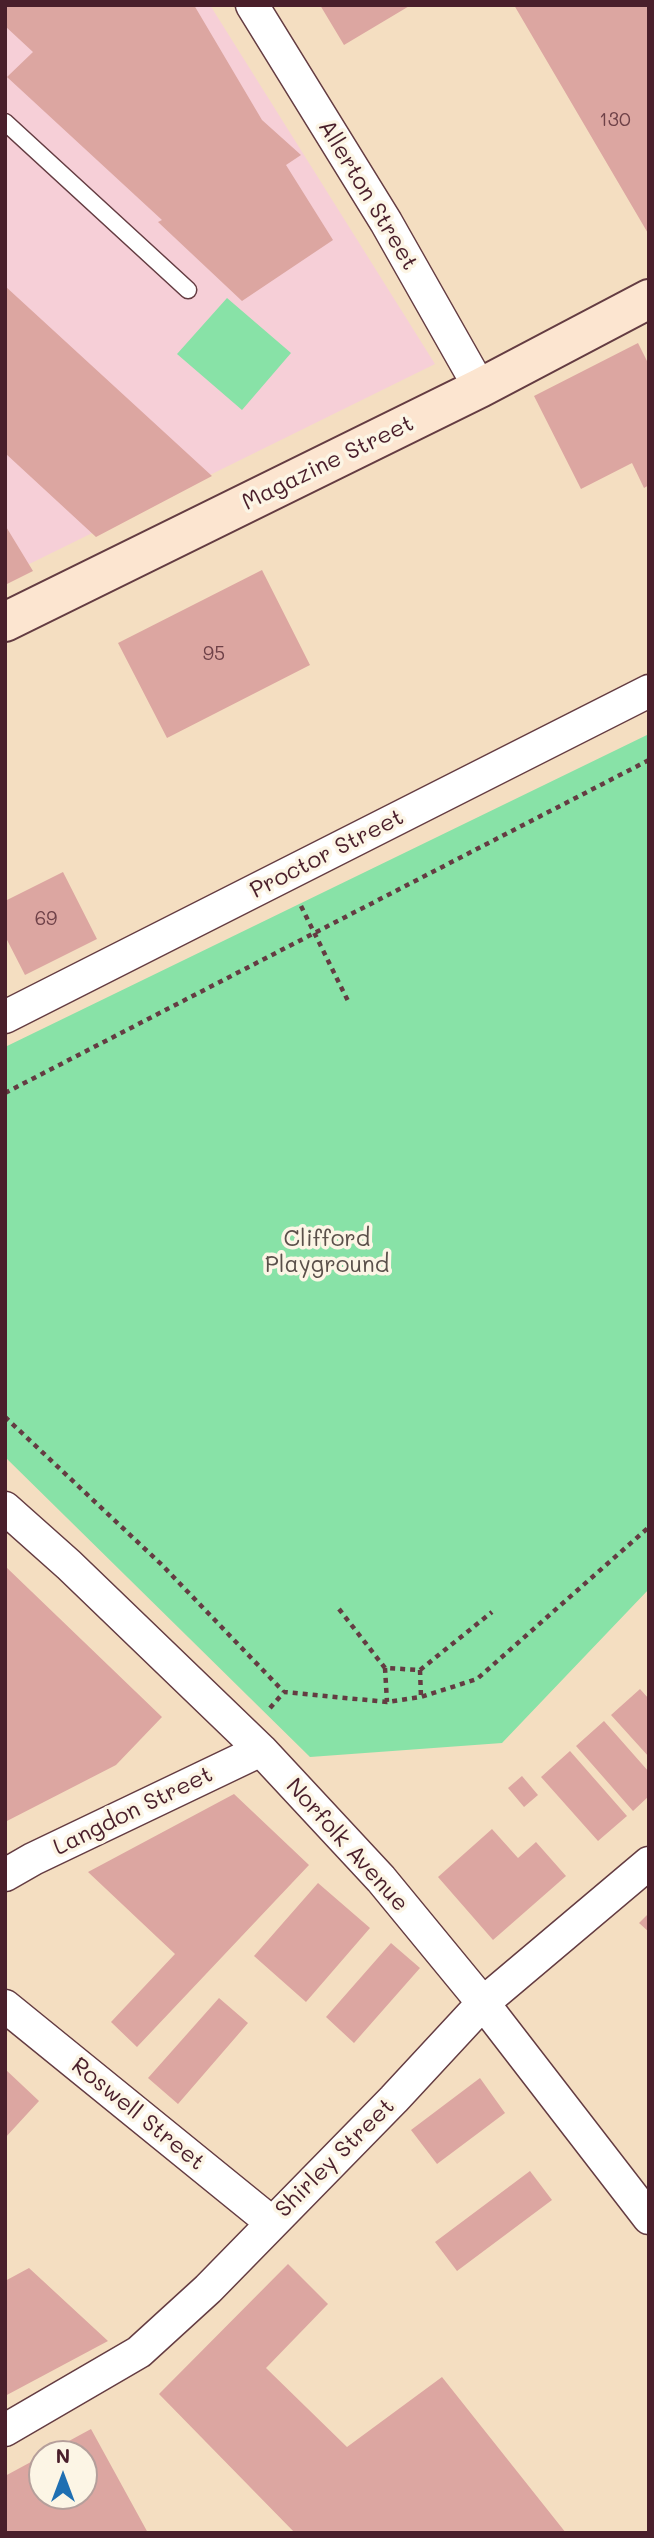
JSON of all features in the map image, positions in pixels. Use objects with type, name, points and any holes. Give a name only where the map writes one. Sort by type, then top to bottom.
[{"type":"main road","name":"Magazine Street","points":[[5,622],[480,388],[649,299]]},
{"type":"street","name":"Allerton Street","points":[[252,5],[386,222],[480,388]]},
{"type":"street","name":"Proctor Street","points":[[5,1017],[649,691]]},
{"type":"street","name":"Norfolk Avenue","points":[[5,1508],[69,1565],[261,1749],[381,1879],[483,2003],[649,2218]]},
{"type":"street","name":"Langdon Street","points":[[5,1875],[261,1749]]},
{"type":"street","name":"Shirley Street","points":[[5,2430],[139,2352],[208,2289],[394,2099],[483,2003],[649,1863]]},
{"type":"street","name":"Roswell Street","points":[[5,2006],[271,2222]]},
{"type":"lane","points":[[5,122],[188,290]]},
{"type":"path","points":[[5,1093],[649,760]]},
{"type":"path","points":[[315,933],[349,1003]]},
{"type":"path","points":[[5,1417],[162,1565],[284,1692],[387,1702],[421,1697],[477,1679],[649,1527]]},
{"type":"path","points":[[339,1609],[385,1668],[387,1702]]},
{"type":"path","points":[[385,1668],[420,1670],[492,1612]]},
{"type":"path","points":[[420,1670],[421,1697]]},
{"type":"path","points":[[267,1710],[284,1692]]},
{"type":"shaded area","points":[[5,5],[210,5],[435,364],[5,576]]},
{"type":"green space","points":[[227,298],[291,353],[242,410],[177,354]]},
{"type":"green space","name":"Clifford Playground","points":[[649,734],[649,1589],[502,1743],[310,1757],[5,1457],[5,1047]]},
{"type":"building","points":[[5,5],[194,5],[262,120],[301,155],[286,165],[333,240],[242,301],[158,222],[162,220],[7,77],[33,52],[5,26]]},
{"type":"building","points":[[320,5],[411,5],[344,45]]},
{"type":"building","points":[[514,5],[649,5],[649,235]]},
{"type":"building","points":[[5,286],[212,476],[96,537],[5,453]]},
{"type":"building","points":[[638,343],[649,365],[649,485],[644,488],[632,463],[581,489],[534,396]]},
{"type":"building","points":[[5,525],[33,571],[5,585]]},
{"type":"building","points":[[262,570],[310,665],[167,738],[118,643]]},
{"type":"building","points":[[63,872],[97,939],[25,975],[5,936],[5,901]]},
{"type":"building","points":[[5,1566],[162,1717],[116,1765],[5,1822]]},
{"type":"building","points":[[640,1689],[649,1699],[649,1757],[611,1715]]},
{"type":"building","points":[[604,1721],[649,1772],[649,1796],[633,1811],[576,1746]]},
{"type":"building","points":[[570,1751],[627,1816],[598,1841],[541,1777]]},
{"type":"building","points":[[522,1776],[538,1795],[524,1807],[508,1788]]},
{"type":"building","points":[[234,1794],[309,1865],[137,2047],[111,2022],[175,1954],[88,1872]]},
{"type":"building","points":[[492,1829],[518,1858],[536,1842],[566,1876],[493,1940],[438,1877]]},
{"type":"building","points":[[318,1883],[370,1928],[306,2002],[254,1956]]},
{"type":"building","points":[[649,1913],[649,1932],[639,1923]]},
{"type":"building","points":[[391,1943],[420,1968],[354,2043],[326,2017]]},
{"type":"building","points":[[219,1998],[248,2023],[178,2104],[148,2078]]},
{"type":"building","points":[[5,2069],[39,2101],[5,2138]]},
{"type":"building","points":[[480,2078],[505,2113],[437,2164],[411,2130]]},
{"type":"building","points":[[530,2171],[552,2200],[457,2271],[435,2242]]},
{"type":"building","points":[[288,2264],[328,2304],[266,2368],[347,2447],[442,2377],[566,2533],[295,2533],[159,2394]]},
{"type":"building","points":[[29,2268],[108,2341],[5,2396],[5,2281]]},
{"type":"building","points":[[91,2429],[97,2440],[71,2440]]},
{"type":"building","points":[[98,2442],[148,2533],[5,2533],[5,2476],[28,2464],[28,2510],[98,2510]]}]
